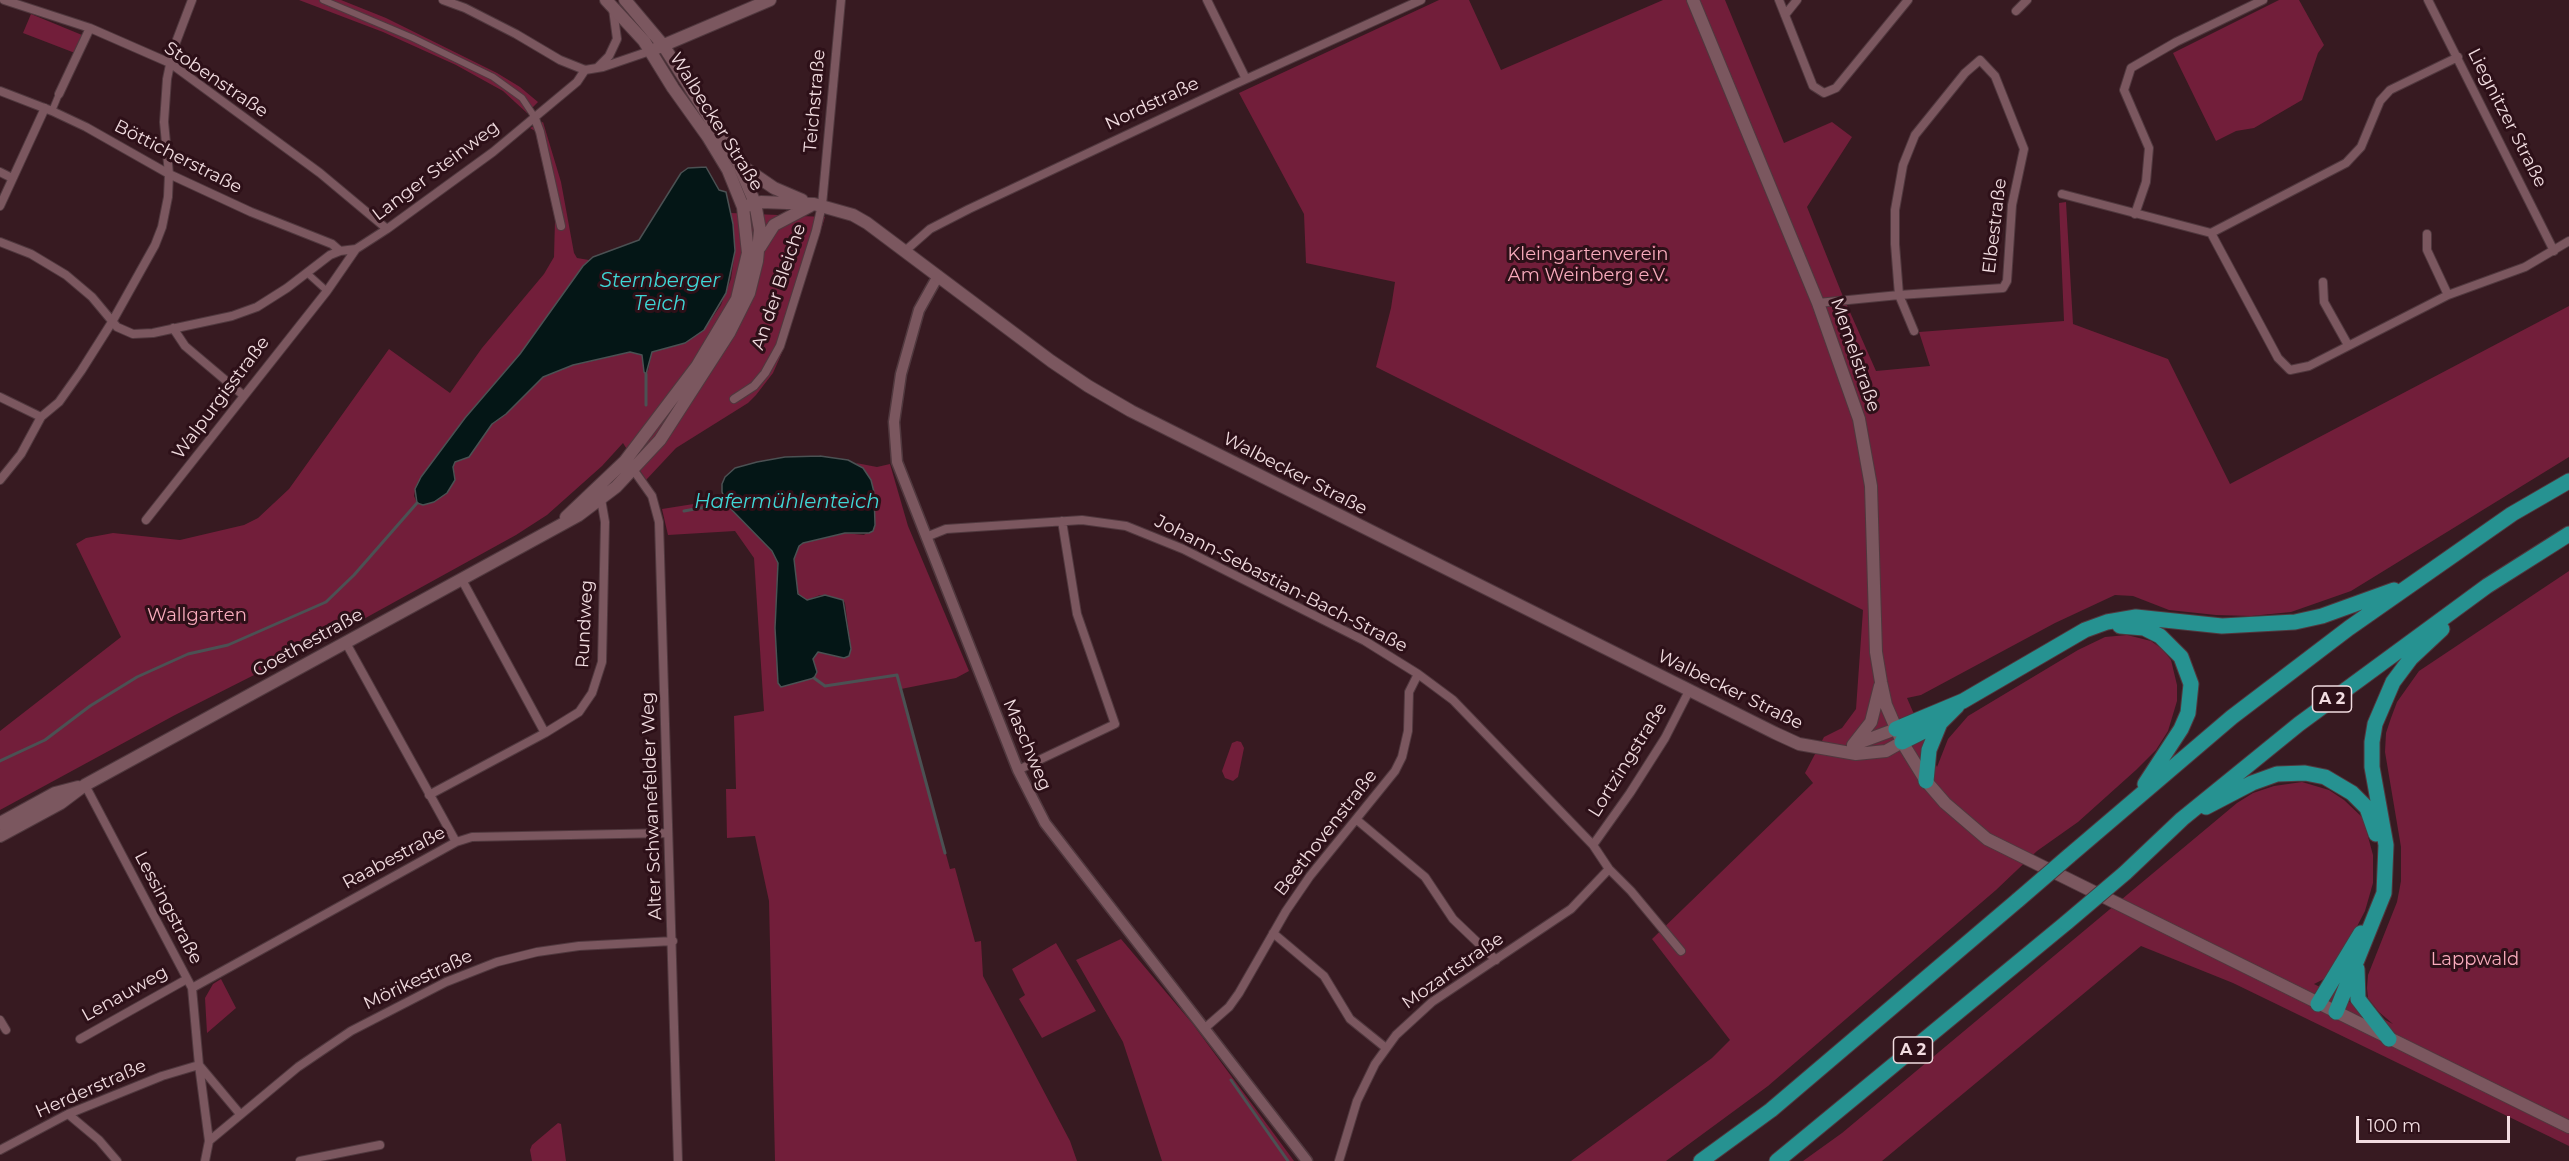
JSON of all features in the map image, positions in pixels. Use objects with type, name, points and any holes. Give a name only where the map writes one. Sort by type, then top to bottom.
[{"type":"highway","name":"A 2","points":[[1701,1161],[1771,1110],[2232,717],[2408,585],[2512,514],[2569,482]]},
{"type":"highway","name":"A 2","points":[[1777,1161],[2066,923],[2125,873],[2182,819],[2299,724],[2487,586],[2569,534]]},
{"type":"highway","points":[[1899,735],[1963,701],[2085,630],[2107,622],[2136,617],[2222,626],[2295,622],[2322,616],[2408,585]]},
{"type":"highway","points":[[2336,1012],[2384,893],[2386,845],[2372,767],[2372,742],[2380,709],[2393,682],[2411,658],[2487,586]]},
{"type":"highway","points":[[2085,630],[2127,626],[2144,628],[2160,636],[2181,657],[2191,684],[2191,699],[2181,729],[2128,806]]},
{"type":"highway","points":[[1926,781],[1929,750],[1940,723],[1963,701]]},
{"type":"highway","points":[[1899,735],[1940,723]]},
{"type":"highway","points":[[2182,819],[2253,783],[2277,774],[2305,773],[2325,777],[2352,793],[2367,808],[2378,844],[2377,888],[2370,914],[2358,940],[2318,1004]]},
{"type":"highway","points":[[2357,962],[2358,999],[2389,1039]]},
{"type":"main road","name":"Walbecker Straße","points":[[625,0],[663,45],[738,163],[749,205]]},
{"type":"main road","points":[[650,51],[770,0]]},
{"type":"main road","name":"Memelstraße","points":[[1693,0],[1818,303],[1859,418],[1869,465],[1874,522],[1876,652],[1881,682],[1886,705],[1899,735],[1926,781],[1944,803],[1986,839],[2569,1127]]},
{"type":"main road","name":"Walbecker Straße","points":[[609,3],[637,30],[749,205]]},
{"type":"main road","points":[[738,163],[774,188],[818,205]]},
{"type":"main road","name":"Walbecker Straße","points":[[749,205],[818,205],[853,215],[867,222],[1060,367],[1131,411],[1799,744],[1848,748],[1856,754],[1881,752],[1899,735]]},
{"type":"main road","name":"Goethestraße","points":[[548,533],[629,465],[670,426],[729,333],[749,293],[759,248],[759,220],[749,205]]},
{"type":"main road","name":"Goethestraße","points":[[0,836],[61,803],[85,785],[548,533],[601,499],[629,465],[697,366],[737,299],[748,253],[749,205]]},
{"type":"main road","points":[[759,248],[774,225],[796,212],[818,205]]},
{"type":"main road","points":[[1848,748],[1871,722],[1881,682]]},
{"type":"main road","name":"Goethestraße","points":[[0,824],[55,793],[85,785]]},
{"type":"street","name":"Stobenstraße","points":[[4,0],[90,28],[170,63],[320,173],[387,229]]},
{"type":"street","points":[[0,480],[21,454],[41,417],[71,386],[112,322],[155,245],[162,227],[168,197],[169,174],[164,105],[170,63],[192,0]]},
{"type":"street","points":[[323,0],[413,38],[493,77],[522,98],[534,116],[540,132],[561,226]]},
{"type":"street","points":[[443,0],[465,8],[560,60],[585,70],[595,69],[650,51]]},
{"type":"street","name":"Teichstraße","points":[[818,205],[841,0]]},
{"type":"street","points":[[1207,0],[1246,79]]},
{"type":"street","name":"Nordstraße","points":[[905,251],[930,229],[1246,79],[1421,0]]},
{"type":"street","points":[[1779,0],[1813,86],[1828,93],[1836,88],[1908,0]]},
{"type":"street","points":[[1785,15],[1797,0]]},
{"type":"street","points":[[2016,11],[2027,0]]},
{"type":"street","points":[[2135,214],[2146,182],[2149,159],[2147,140],[2124,90],[2131,68],[2176,42],[2263,0]]},
{"type":"street","name":"Liegnitzer Straße","points":[[2428,0],[2554,251]]},
{"type":"street","points":[[595,69],[609,56],[617,39],[609,3]]},
{"type":"street","points":[[0,206],[12,178],[59,94],[90,28]]},
{"type":"street","points":[[2062,194],[2211,233],[2346,163],[2361,147],[2380,101],[2390,90],[2458,57]]},
{"type":"street","name":"Elbestraße","points":[[1818,303],[2003,288],[2007,281],[2012,205],[2024,149],[1995,76],[1980,60],[1965,73],[1911,143],[1903,165],[1895,210],[1899,295]]},
{"type":"street","name":"Langer Steinweg","points":[[324,293],[356,249],[493,152],[577,82],[585,70]]},
{"type":"street","name":"Bötticherstraße","points":[[0,91],[86,127],[169,174],[250,212],[332,244],[340,251]]},
{"type":"street","points":[[0,172],[12,178]]},
{"type":"street","name":"An der Bleiche","points":[[734,399],[754,386],[765,373],[780,346],[818,205]]},
{"type":"street","points":[[2211,233],[2278,358],[2285,368],[2290,370],[2303,368],[2448,295],[2525,267],[2569,241]]},
{"type":"street","points":[[2427,234],[2427,250],[2448,295]]},
{"type":"street","points":[[0,243],[39,258],[66,275],[92,297],[112,322]]},
{"type":"street","name":"Langer Steinweg","points":[[112,322],[117,327],[133,334],[232,316],[257,307],[340,251],[356,249]]},
{"type":"street","points":[[307,273],[324,293]]},
{"type":"street","name":"Maschweg","points":[[938,276],[924,298],[912,330],[901,374],[894,422],[897,462],[1018,770],[1045,823],[1307,1161]]},
{"type":"street","points":[[2323,282],[2325,302],[2348,345]]},
{"type":"street","name":"Walpurgisstraße","points":[[146,520],[324,293]]},
{"type":"street","points":[[1899,295],[1914,331]]},
{"type":"street","points":[[173,328],[185,346],[243,395]]},
{"type":"street","points":[[0,397],[41,417]]},
{"type":"street","name":"Alter Schwanefelder Weg","points":[[629,465],[652,496],[659,522],[678,1161]]},
{"type":"street","name":"Rundweg","points":[[429,795],[545,733],[579,712],[592,693],[602,662],[605,522],[601,499]]},
{"type":"street","name":"Johann-Sebastian-Bach-Straße","points":[[926,537],[946,529],[1082,520],[1138,529],[1365,641],[1418,674],[1453,700],[1593,845],[1609,868],[1681,951]]},
{"type":"street","points":[[1018,770],[1115,724],[1077,614],[1062,521]]},
{"type":"street","points":[[462,580],[545,733]]},
{"type":"street","points":[[346,643],[456,843]]},
{"type":"street","name":"Beethovenstraße","points":[[1206,1028],[1229,1007],[1239,993],[1273,933],[1310,876],[1395,771],[1402,757],[1410,721],[1409,692],[1418,674]]},
{"type":"street","name":"Lortzingstraße","points":[[1593,845],[1642,775],[1689,691]]},
{"type":"street","name":"Lessingstraße","points":[[85,785],[192,988],[209,1141]]},
{"type":"street","points":[[1357,820],[1425,878],[1453,919],[1496,960]]},
{"type":"street","name":"Raabestraße","points":[[192,988],[456,843],[472,837],[668,833]]},
{"type":"street","name":"Mozartstraße","points":[[1339,1161],[1357,1101],[1368,1077],[1386,1048],[1425,1008],[1571,909],[1609,868]]},
{"type":"street","points":[[1273,933],[1324,976],[1350,1018],[1386,1048]]},
{"type":"street","name":"Mörikestraße","points":[[209,1141],[298,1067],[351,1031],[446,982],[518,956],[558,949],[673,941]]},
{"type":"street","name":"Lenauweg","points":[[80,1039],[187,979]]},
{"type":"street","points":[[0,1020],[6,1030]]},
{"type":"street","points":[[199,1065],[240,1114]]},
{"type":"street","name":"Herderstraße","points":[[0,1150],[68,1114],[162,1076],[199,1065]]},
{"type":"street","points":[[68,1114],[99,1140],[117,1161]]},
{"type":"street","points":[[205,1161],[209,1141]]},
{"type":"street","points":[[300,1161],[380,1145]]},
{"type":"green space","points":[[299,0],[341,0],[386,18],[497,73],[520,87],[538,102],[527,113],[503,91],[456,65],[383,32]]},
{"type":"green space","name":"Kleingartenverein Am Weinberg e.V.","points":[[1439,0],[1469,0],[1501,70],[1663,0],[1725,0],[1784,143],[1832,122],[1852,137],[1807,207],[1876,371],[1930,366],[1919,332],[2064,321],[2059,203],[2066,202],[2073,324],[2168,359],[2230,484],[2569,306],[2569,457],[2351,591],[2291,612],[2251,616],[2169,610],[2133,596],[2115,595],[2055,623],[1921,695],[1907,698],[1937,767],[1948,739],[1968,716],[2078,650],[2105,637],[2127,635],[2151,641],[2171,660],[2177,685],[2177,701],[2168,731],[2156,750],[2136,770],[2078,822],[2037,851],[1996,890],[1768,1086],[1666,1161],[1571,1161],[1712,1058],[1730,1040],[1652,939],[1813,783],[1805,773],[1824,737],[1842,728],[1856,709],[1863,610],[1376,367],[1395,282],[1306,263],[1304,214],[1239,93]]},
{"type":"green space","points":[[2279,0],[2299,0],[2324,45],[2318,53],[2302,100],[2254,128],[2236,131],[2216,141],[2173,53]]},
{"type":"green space","points":[[31,14],[82,35],[75,53],[23,33]]},
{"type":"green space","name":"Wallgarten","points":[[543,122],[561,182],[574,253],[577,258],[589,260],[520,354],[465,418],[421,477],[414,496],[417,503],[421,505],[455,477],[453,467],[455,462],[469,457],[492,424],[506,414],[543,377],[573,365],[630,352],[642,355],[648,371],[652,352],[685,343],[704,330],[721,305],[731,279],[735,251],[731,213],[825,217],[784,348],[773,373],[756,395],[748,403],[676,448],[646,480],[623,443],[602,466],[547,515],[516,535],[351,626],[175,715],[0,810],[0,731],[121,637],[76,544],[86,538],[113,533],[180,540],[244,525],[258,518],[289,489],[389,349],[450,393],[482,348],[544,274],[554,257],[555,220],[535,131],[530,128]]},
{"type":"green space","points":[[856,463],[877,467],[890,464],[908,526],[969,671],[956,678],[901,689],[950,869],[955,868],[975,942],[981,941],[983,976],[1070,1141],[1077,1161],[775,1161],[769,901],[755,836],[727,838],[726,789],[736,789],[734,716],[764,711],[754,558],[735,531],[668,535],[662,509],[725,499],[734,512],[775,555],[778,563],[775,622],[779,685],[816,668],[813,660],[818,652],[844,658],[851,649],[845,603],[843,600],[820,595],[807,600],[800,597],[796,587],[794,559],[799,546],[803,543],[845,533],[864,535],[875,525],[874,492],[871,480],[863,468]]},
{"type":"green space","name":"Lappwald","points":[[2569,571],[2569,1146],[2233,983],[2141,946],[1882,1161],[1803,1161],[1842,1133],[2237,803],[2253,793],[2274,786],[2302,782],[2329,790],[2344,800],[2363,818],[2373,855],[2373,883],[2365,911],[2326,978],[2314,984],[2393,1024],[2368,998],[2367,988],[2368,975],[2397,902],[2401,881],[2401,847],[2385,752],[2386,733],[2397,702],[2419,671]]},
{"type":"green space","points":[[1241,742],[1244,748],[1238,777],[1233,781],[1225,778],[1222,771],[1232,743]]},
{"type":"green space","points":[[1121,939],[1192,1023],[1294,1161],[1162,1161],[1123,1042],[1076,960]]},
{"type":"green space","points":[[1056,943],[1096,1011],[1042,1038],[1019,999],[1025,995],[1012,969]]},
{"type":"green space","points":[[221,979],[236,1008],[207,1033],[205,998],[213,984]]},
{"type":"green space","points":[[558,1123],[561,1124],[566,1161],[532,1161],[530,1150],[532,1145]]},
{"type":"water","name":"Sternberger Teich","points":[[706,167],[719,190],[726,192],[733,224],[735,251],[726,293],[704,330],[685,343],[652,352],[646,374],[642,355],[630,352],[573,365],[543,377],[506,414],[492,424],[469,457],[455,462],[453,467],[455,480],[447,493],[434,502],[423,505],[417,503],[415,489],[421,477],[465,418],[520,354],[583,266],[593,257],[639,240],[681,173],[688,168]]},
{"type":"water","name":"Hafermühlenteich","points":[[820,456],[848,460],[863,468],[871,480],[874,492],[875,525],[873,531],[869,533],[845,533],[799,546],[794,559],[798,594],[807,600],[825,595],[843,600],[851,649],[849,656],[844,658],[818,652],[813,659],[817,672],[814,678],[781,687],[778,683],[775,628],[778,563],[772,551],[728,506],[722,492],[722,484],[725,477],[735,468],[785,457]]},
{"type":"waterway","points":[[646,374],[646,405]]},
{"type":"waterway","points":[[0,761],[45,740],[90,706],[137,677],[188,654],[228,645],[326,602],[354,575],[417,503]]},
{"type":"waterway","points":[[684,511],[728,503]]},
{"type":"waterway","points":[[814,678],[825,686],[897,675],[945,853]]},
{"type":"waterway","points":[[1231,1080],[1288,1161]]}]
